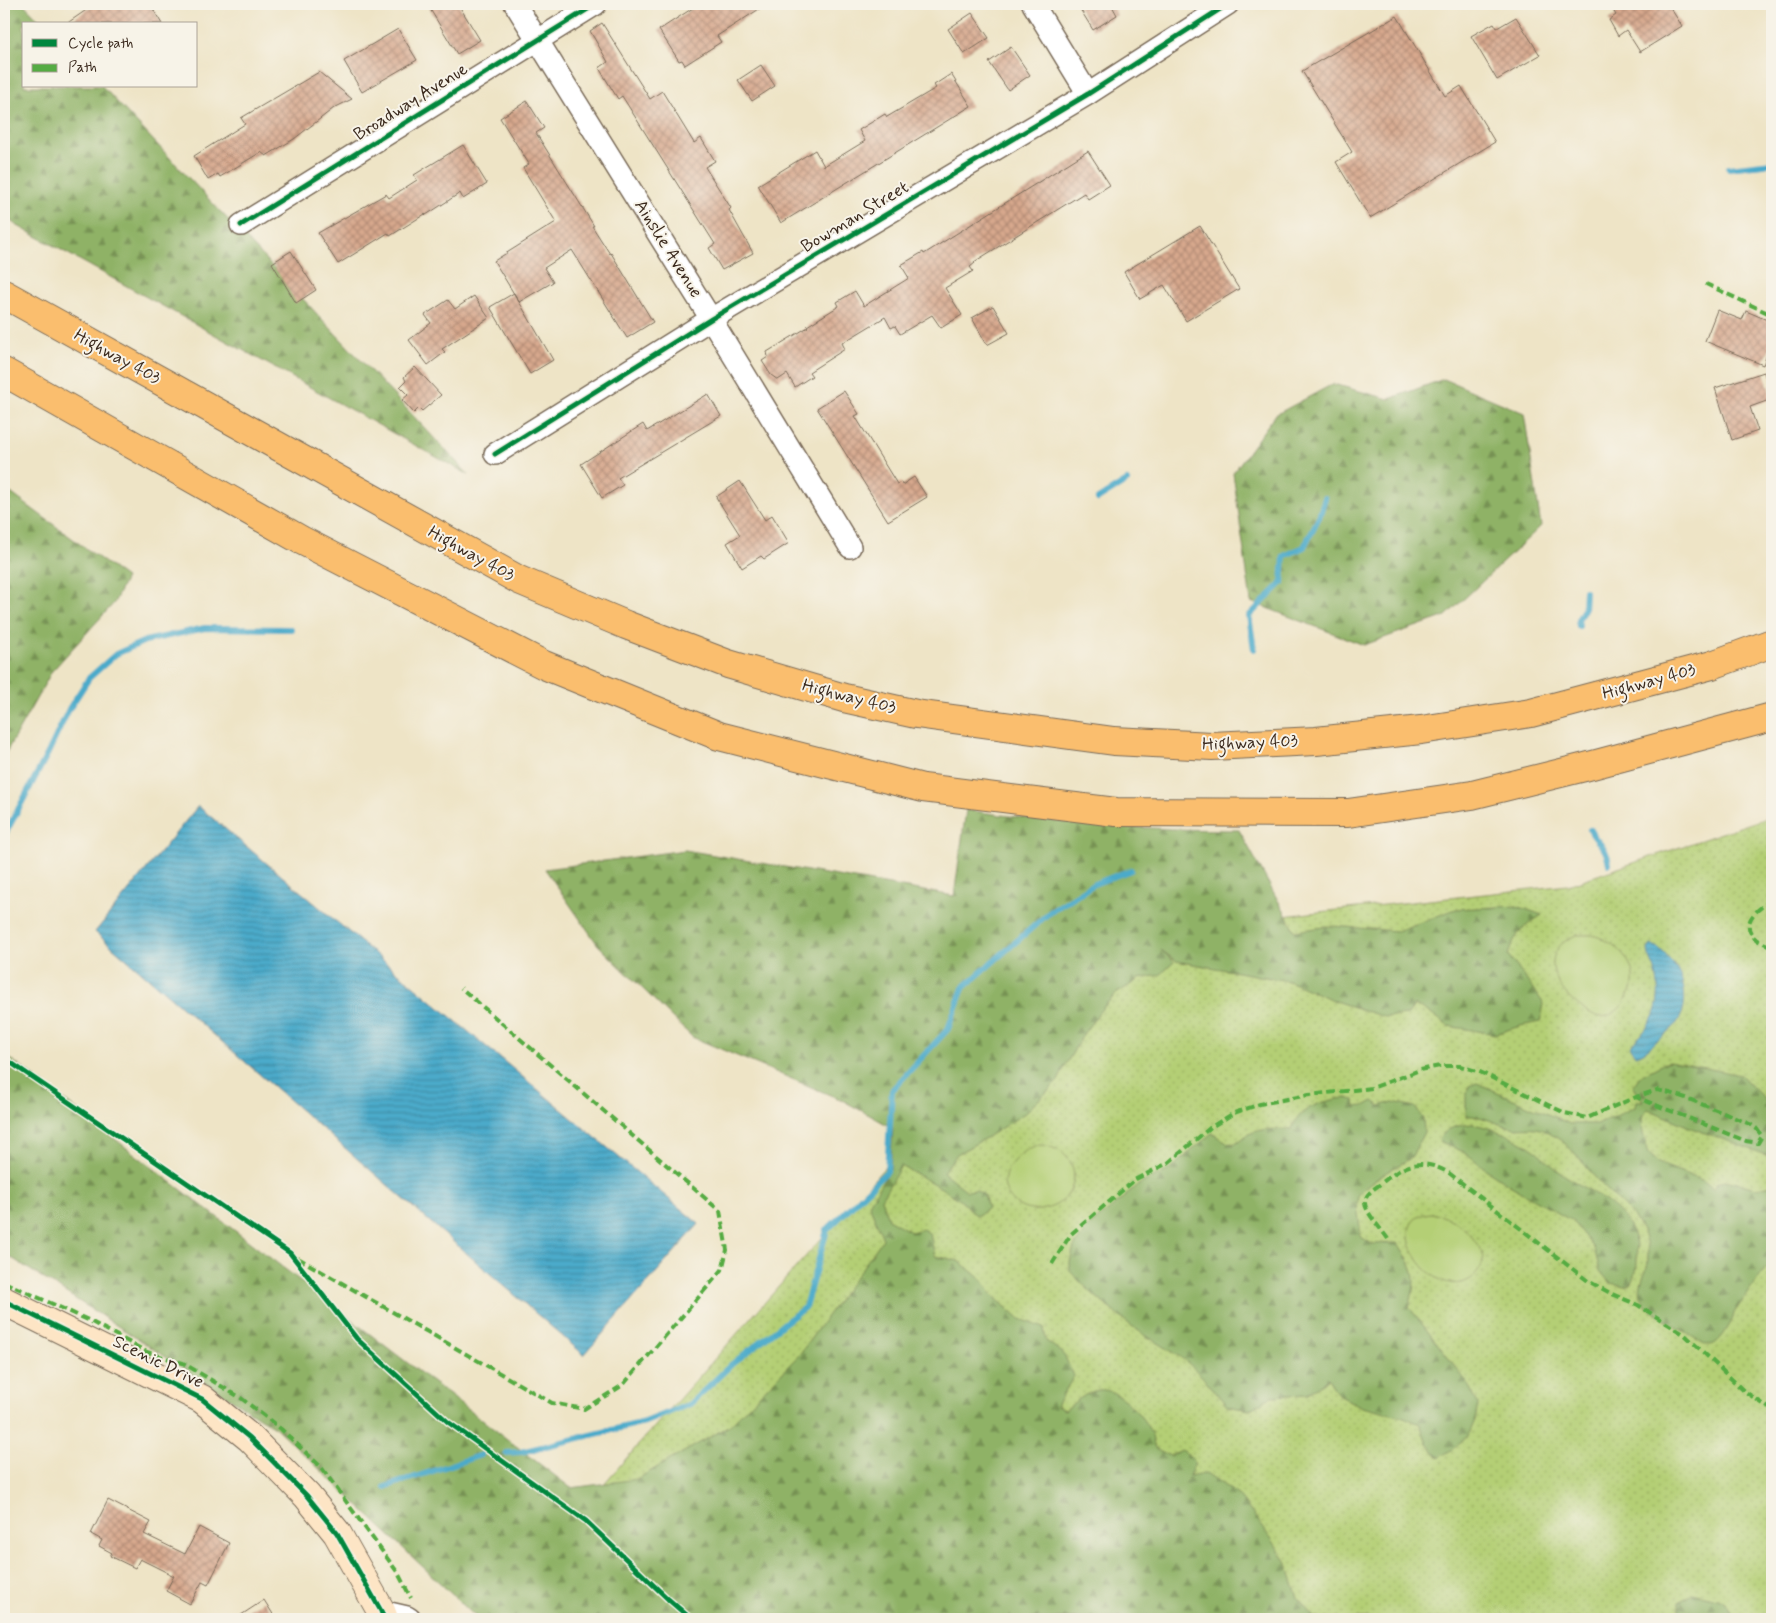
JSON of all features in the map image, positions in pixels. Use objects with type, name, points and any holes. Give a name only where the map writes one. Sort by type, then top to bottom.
[{"type":"highway","name":"Highway 403","points":[[4,294],[519,580],[626,625],[728,664],[844,698],[916,714],[1114,741],[1212,746],[1316,741],[1422,730],[1531,713],[1712,665],[1772,643]]},
{"type":"highway","points":[[4,372],[301,540],[544,665],[719,736],[923,788],[1116,812],[1348,813],[1472,795],[1584,768],[1772,717]]},
{"type":"street","name":"Ainslie Avenue","points":[[515,4],[850,547]]},
{"type":"street","name":"Broadway Avenue","points":[[241,224],[596,4]]},
{"type":"street","points":[[1033,4],[1088,94]]},
{"type":"street","name":"Bowman Street","points":[[495,454],[711,319],[1088,94],[1228,4]]},
{"type":"street","name":"Scenic Drive","points":[[4,1301],[202,1399],[250,1438],[307,1496],[337,1533],[382,1615]]},
{"type":"street","points":[[382,1615],[407,1617],[410,1619]]},
{"type":"green space","points":[[4,4],[24,4],[41,22],[22,22],[22,88],[104,88],[469,475],[16,225],[4,216]]},
{"type":"green space","points":[[1444,379],[1524,413],[1541,526],[1446,616],[1364,645],[1251,602],[1233,473],[1275,415],[1333,384],[1389,399]]},
{"type":"green space","points":[[4,488],[126,578],[114,603],[52,671],[4,756]]},
{"type":"green space","points":[[966,810],[1102,825],[1170,829],[1239,830],[1295,931],[1332,926],[1397,931],[1456,909],[1517,906],[1542,915],[1520,931],[1508,955],[1544,1004],[1540,1022],[1495,1034],[1448,1026],[1422,1008],[1414,1005],[1408,1015],[1384,1017],[1338,1002],[1288,981],[1176,961],[1161,950],[1174,962],[1160,975],[1139,979],[1116,994],[1100,1011],[1084,1033],[1058,1081],[1025,1113],[957,1154],[943,1172],[967,1191],[976,1190],[984,1195],[988,1208],[977,1216],[960,1200],[901,1166],[881,1199],[888,1219],[911,1232],[923,1229],[930,1234],[935,1256],[959,1261],[983,1281],[991,1294],[1018,1318],[1044,1328],[1046,1341],[1063,1353],[1074,1376],[1056,1406],[1065,1410],[1085,1395],[1094,1391],[1106,1390],[1114,1393],[1130,1404],[1143,1419],[1151,1433],[1155,1448],[1170,1456],[1181,1450],[1191,1457],[1195,1463],[1189,1476],[1206,1473],[1238,1495],[1286,1561],[1298,1598],[1315,1619],[478,1619],[276,1428],[4,1253],[4,1054],[571,1488],[637,1479],[729,1426],[799,1355],[883,1239],[869,1204],[890,1169],[893,1128],[842,1100],[692,1037],[598,945],[545,869],[685,850],[954,896]]},
{"type":"green space","points":[[1772,816],[1772,1619],[685,1619],[569,1523],[1089,937],[1568,885]]},
{"type":"green space","points":[[1576,935],[1591,935],[1607,941],[1621,952],[1631,966],[1633,983],[1621,1006],[1614,1013],[1601,1017],[1591,1014],[1568,996],[1556,978],[1553,959],[1557,950],[1564,942]]},
{"type":"green space","points":[[1669,1061],[1741,1075],[1767,1102],[1772,1104],[1772,1157],[1694,1129],[1648,1109],[1643,1114],[1643,1134],[1649,1154],[1660,1164],[1704,1181],[1714,1190],[1717,1183],[1725,1180],[1757,1188],[1772,1185],[1772,1263],[1757,1279],[1734,1313],[1724,1334],[1711,1345],[1697,1340],[1641,1303],[1644,1303],[1640,1292],[1648,1261],[1644,1235],[1632,1216],[1601,1184],[1579,1157],[1554,1136],[1541,1129],[1531,1127],[1517,1128],[1482,1118],[1466,1116],[1466,1094],[1469,1086],[1477,1083],[1570,1124],[1599,1124],[1635,1107],[1636,1101],[1643,1101],[1633,1086],[1640,1076]]},
{"type":"green space","points":[[1344,1098],[1355,1100],[1356,1107],[1364,1106],[1373,1101],[1380,1106],[1393,1102],[1415,1107],[1423,1119],[1424,1132],[1411,1158],[1380,1176],[1358,1194],[1357,1205],[1361,1237],[1372,1244],[1398,1243],[1404,1252],[1411,1267],[1414,1280],[1409,1307],[1466,1381],[1478,1404],[1475,1420],[1468,1436],[1439,1458],[1427,1443],[1420,1424],[1404,1417],[1362,1407],[1338,1395],[1328,1378],[1308,1394],[1272,1396],[1249,1410],[1227,1406],[1204,1378],[1188,1363],[1133,1327],[1084,1286],[1070,1271],[1074,1247],[1087,1229],[1138,1185],[1169,1170],[1212,1133],[1225,1142],[1234,1144],[1249,1134],[1261,1130],[1292,1129],[1295,1121],[1306,1110],[1320,1103]]},
{"type":"green space","points":[[1473,1124],[1503,1133],[1524,1143],[1539,1153],[1559,1171],[1600,1197],[1621,1215],[1635,1239],[1637,1266],[1636,1274],[1631,1284],[1624,1286],[1610,1283],[1600,1271],[1594,1248],[1572,1221],[1511,1186],[1466,1153],[1439,1141],[1441,1136],[1449,1130],[1458,1126]]},
{"type":"green space","points":[[1037,1145],[1053,1148],[1064,1155],[1071,1164],[1074,1176],[1072,1187],[1055,1206],[1033,1210],[1018,1205],[1008,1195],[1005,1177],[1008,1169],[1020,1155]]},
{"type":"green space","points":[[1431,1213],[1457,1223],[1475,1240],[1484,1257],[1482,1265],[1471,1279],[1453,1283],[1438,1279],[1426,1269],[1416,1256],[1410,1242],[1409,1229],[1416,1218]]},
{"type":"green space","points":[[1694,1593],[1723,1601],[1735,1619],[1680,1619],[1680,1602]]},
{"type":"water","points":[[198,806],[699,1224],[584,1355],[95,932]]},
{"type":"water","points":[[1651,945],[1663,952],[1679,973],[1684,990],[1684,1007],[1677,1023],[1670,1030],[1647,1050],[1635,1055],[1630,1046],[1651,1021],[1657,1003],[1658,992],[1655,970],[1648,952]]},
{"type":"building","points":[[95,4],[150,4],[161,22],[69,22]]},
{"type":"building","points":[[427,4],[458,4],[480,40],[457,54]]},
{"type":"building","points":[[699,4],[767,4],[717,36],[721,42],[685,65],[682,60],[679,61],[659,30]]},
{"type":"building","points":[[1077,4],[1111,4],[1117,15],[1093,30]]},
{"type":"building","points":[[1609,4],[1668,4],[1682,26],[1640,52],[1626,30],[1618,36],[1609,20],[1616,15]]},
{"type":"building","points":[[972,13],[989,38],[964,54],[948,29]]},
{"type":"building","points":[[1397,16],[1445,96],[1461,86],[1495,142],[1370,218],[1336,162],[1352,152],[1302,71]]},
{"type":"building","points":[[1516,17],[1540,55],[1497,80],[1471,36],[1494,23],[1497,28]]},
{"type":"building","points":[[602,23],[650,99],[662,91],[694,143],[701,138],[715,161],[705,167],[731,208],[729,210],[753,253],[722,270],[709,248],[715,244],[622,96],[618,99],[599,68],[608,62],[590,31]]},
{"type":"building","points":[[398,29],[417,60],[362,92],[344,61]]},
{"type":"building","points":[[1011,47],[1030,75],[1008,90],[989,62]]},
{"type":"building","points":[[761,65],[775,86],[752,101],[738,80]]},
{"type":"building","points":[[319,72],[352,99],[334,108],[294,139],[266,156],[261,152],[220,177],[218,174],[208,180],[194,156],[245,124],[241,118]]},
{"type":"building","points":[[951,74],[971,106],[781,223],[758,185],[815,150],[824,166],[865,141],[859,130],[885,114],[887,117],[936,88],[934,85]]},
{"type":"building","points":[[527,101],[544,128],[536,133],[653,322],[627,338],[572,250],[544,268],[553,282],[519,302],[494,261],[556,222],[523,168],[529,164],[500,118]]},
{"type":"building","points":[[463,145],[487,184],[463,199],[460,193],[390,236],[388,233],[338,264],[318,233],[386,194],[389,198],[417,180],[414,175]]},
{"type":"building","points":[[1088,151],[1110,185],[1088,199],[1084,193],[974,262],[970,267],[973,271],[945,288],[962,315],[941,328],[932,315],[900,334],[895,326],[891,328],[885,317],[842,343],[845,349],[809,372],[812,376],[795,387],[787,374],[778,380],[771,375],[762,361],[768,357],[767,352],[839,306],[837,302],[855,291],[864,306],[909,278],[901,265],[923,252],[924,254]]},
{"type":"building","points":[[1200,226],[1239,289],[1186,321],[1164,285],[1140,299],[1124,272]]},
{"type":"building","points":[[291,251],[316,290],[296,303],[272,263]]},
{"type":"building","points":[[514,293],[553,360],[530,374],[490,307]]},
{"type":"building","points":[[474,296],[489,318],[442,349],[445,352],[428,365],[409,340],[431,323],[425,315],[448,300],[455,309]]},
{"type":"building","points":[[993,306],[1009,333],[987,345],[972,318]]},
{"type":"building","points":[[1717,310],[1742,320],[1746,311],[1772,322],[1772,342],[1763,365],[1705,341]]},
{"type":"building","points":[[415,367],[441,395],[422,411],[419,408],[414,413],[402,400],[408,395],[400,387],[406,381],[404,377]]},
{"type":"building","points":[[1764,372],[1772,399],[1750,407],[1758,431],[1732,440],[1715,388]]},
{"type":"building","points":[[844,391],[859,414],[855,416],[897,484],[901,482],[902,485],[914,477],[927,497],[888,521],[817,408]]},
{"type":"building","points":[[708,394],[721,416],[618,478],[623,485],[602,498],[581,464],[643,424],[647,431]]},
{"type":"building","points":[[740,481],[765,520],[772,515],[789,543],[764,559],[761,556],[742,568],[727,543],[740,535],[716,497]]},
{"type":"building","points":[[108,1500],[151,1522],[144,1534],[185,1554],[199,1527],[229,1543],[208,1585],[202,1582],[190,1604],[166,1591],[174,1576],[140,1559],[135,1568],[110,1556],[112,1553],[99,1546],[102,1540],[91,1534]]},
{"type":"building","points":[[264,1600],[276,1619],[235,1619]]},
{"type":"waterway","points":[[1729,168],[1772,163]]},
{"type":"waterway","points":[[1098,499],[1127,481]]},
{"type":"waterway","points":[[1254,649],[1249,616],[1282,583],[1284,556],[1304,547],[1319,517],[1325,498]]},
{"type":"waterway","points":[[1579,626],[1578,620],[1584,609],[1585,591]]},
{"type":"waterway","points":[[4,836],[69,709],[89,678],[116,654],[145,641],[205,628],[291,629]]},
{"type":"waterway","points":[[1590,830],[1604,849],[1609,864]]},
{"type":"waterway","points":[[506,1453],[521,1452],[645,1422],[690,1404],[732,1364],[805,1307],[827,1230],[887,1171],[892,1090],[948,1029],[963,988],[1050,912],[1094,884],[1131,870]]},
{"type":"waterway","points":[[385,1487],[481,1455]]},
{"type":"marked path","points":[[1706,284],[1772,315]]},
{"type":"marked path","points":[[1772,900],[1761,907],[1749,922],[1751,934],[1757,940],[1772,947]]},
{"type":"marked path","points":[[298,1258],[552,1403],[584,1409],[623,1385],[722,1270],[727,1250],[720,1211],[461,988]]},
{"type":"marked path","points":[[1052,1264],[1071,1234],[1136,1179],[1168,1163],[1211,1127],[1234,1113],[1260,1104],[1309,1095],[1372,1088],[1420,1070],[1440,1066],[1460,1066],[1480,1072],[1565,1113],[1587,1118],[1636,1097],[1746,1141],[1758,1143],[1762,1136],[1750,1124],[1670,1093],[1657,1090],[1636,1097]]},
{"type":"marked path","points":[[1388,1239],[1366,1207],[1365,1200],[1368,1195],[1388,1178],[1404,1168],[1420,1164],[1438,1168],[1449,1173],[1588,1281],[1638,1305],[1685,1335],[1744,1391],[1772,1410]]},
{"type":"marked path","points":[[4,1282],[88,1320],[147,1352],[183,1363],[241,1398],[281,1429],[321,1467],[398,1573],[411,1598]]},
{"type":"cycle path","points":[[241,225],[596,4]]},
{"type":"cycle path","points":[[495,454],[711,319],[1088,94],[1228,4]]},
{"type":"cycle path","points":[[4,1058],[290,1253],[357,1339],[448,1422],[586,1521],[691,1619]]},
{"type":"cycle path","points":[[4,1301],[202,1399],[250,1438],[307,1496],[337,1533],[384,1619]]}]
